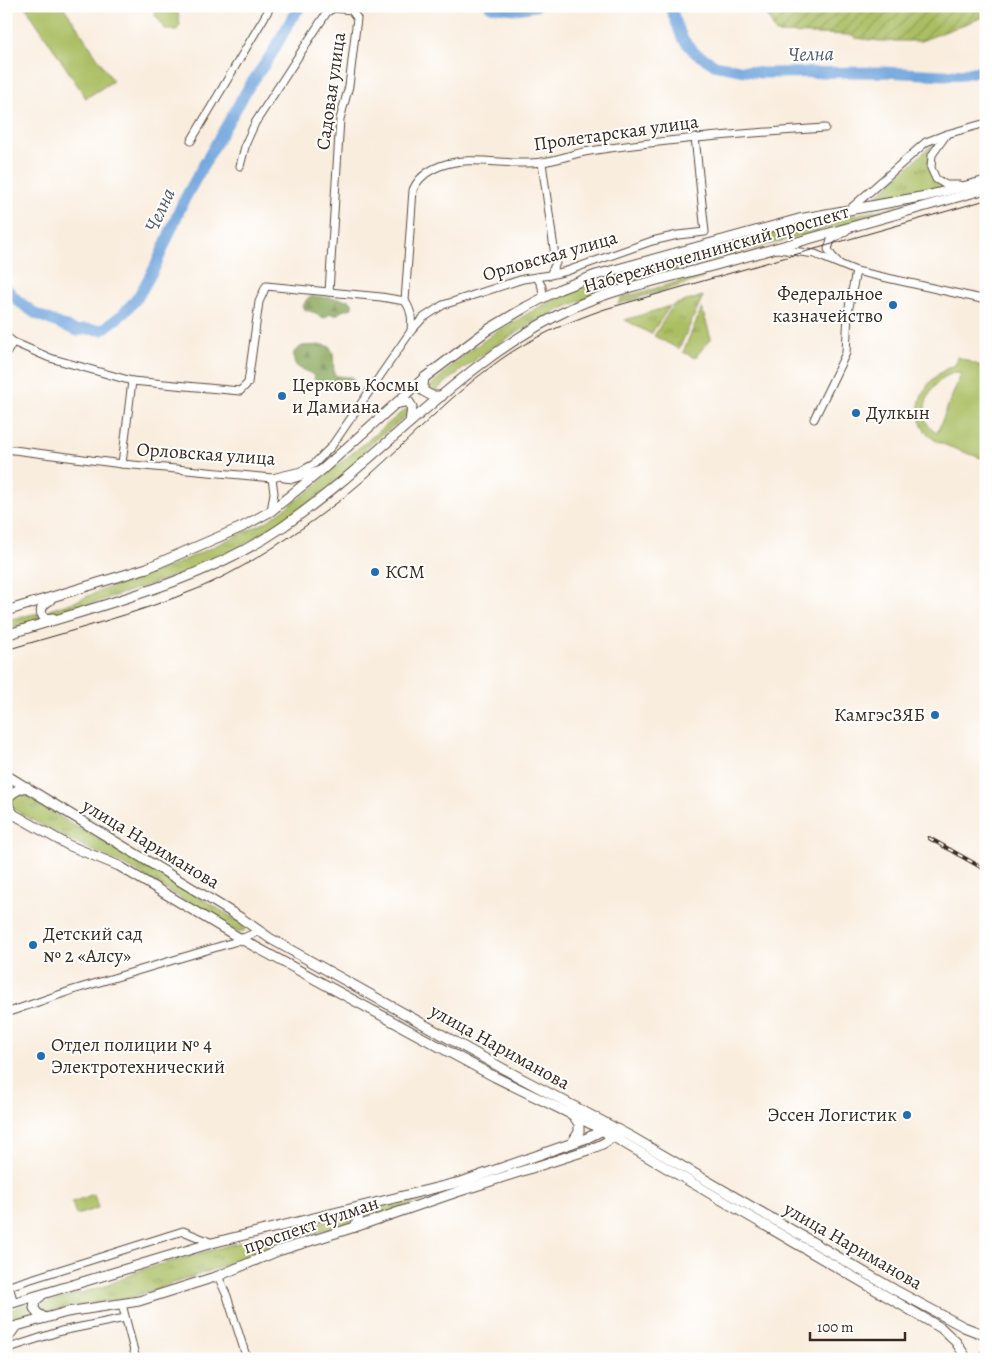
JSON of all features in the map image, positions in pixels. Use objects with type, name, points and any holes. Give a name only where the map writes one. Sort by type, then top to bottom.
[{"type":"main road","name":"Набережночелнинский проспект","points":[[6,612],[147,568],[242,527],[271,511],[322,469],[424,378],[489,330],[560,289],[596,275],[799,219],[926,196],[986,180]]},
{"type":"main road","name":"Набережночелнинский проспект","points":[[6,635],[159,586],[200,571],[240,553],[311,507],[410,422],[500,350],[575,306],[624,289],[986,190]]},
{"type":"main road","points":[[424,378],[424,391],[432,396],[442,396]]},
{"type":"main road","points":[[393,404],[409,402],[412,407],[410,422]]},
{"type":"main road","points":[[54,597],[42,605],[41,610],[46,619],[61,618]]},
{"type":"main road","name":"улица Нариманова","points":[[6,775],[241,918],[259,931],[895,1290],[964,1327],[986,1333]]},
{"type":"main road","points":[[10,813],[8,801],[11,794],[20,788],[28,787]]},
{"type":"main road","name":"улица Нариманова","points":[[10,813],[68,845],[119,866],[241,939],[494,1077],[573,1115],[603,1126]]},
{"type":"main road","points":[[494,1077],[502,1074],[500,1067]]},
{"type":"main road","points":[[571,1144],[580,1132],[579,1124],[573,1115]]},
{"type":"main road","name":"проспект Чулман","points":[[10,1304],[212,1243],[464,1181],[594,1135],[603,1126]]},
{"type":"main road","name":"улица Нариманова","points":[[615,1132],[768,1229],[941,1328],[956,1342],[967,1359]]},
{"type":"main road","name":"проспект Чулман","points":[[6,1329],[68,1312],[139,1301],[218,1276],[278,1251],[588,1150],[607,1142],[615,1132]]},
{"type":"main road","points":[[349,1210],[354,1211],[359,1216],[355,1227]]},
{"type":"main road","points":[[43,1294],[35,1301],[34,1308],[37,1313],[45,1318]]},
{"type":"main road","points":[[982,1359],[986,1353]]},
{"type":"street","points":[[191,142],[271,6]]},
{"type":"street","name":"Садовая улица","points":[[240,166],[246,143],[255,123],[324,15],[334,8],[351,10],[357,18],[349,86],[340,119],[329,292]]},
{"type":"street","points":[[850,209],[926,142],[986,123]]},
{"type":"street","name":"Пролетарская улица","points":[[411,331],[412,318],[410,309],[405,301],[413,190],[416,182],[425,173],[458,161],[542,163],[587,152],[695,137],[826,128]]},
{"type":"street","points":[[947,134],[932,155],[931,168],[936,179],[946,185],[969,185]]},
{"type":"street","name":"Орловская улица","points":[[6,449],[122,464],[274,478],[301,471],[314,464],[331,447],[411,331],[423,318],[443,305],[523,279],[550,275],[652,241],[678,235],[705,232],[695,137]]},
{"type":"street","points":[[542,163],[556,263],[550,275]]},
{"type":"street","points":[[844,266],[832,256],[828,249],[831,240],[851,228]]},
{"type":"street","points":[[773,249],[815,254],[856,271],[986,300]]},
{"type":"street","points":[[814,419],[846,353],[848,312],[856,271]]},
{"type":"street","points":[[537,277],[544,297]]},
{"type":"street","points":[[6,336],[13,342],[50,358],[132,381],[240,391],[248,383],[259,302],[266,286],[405,301]]},
{"type":"street","points":[[6,354],[13,342]]},
{"type":"street","points":[[122,464],[132,381]]},
{"type":"street","points":[[271,511],[274,478],[293,479],[322,469]]},
{"type":"street","points":[[6,1014],[73,990],[241,939],[259,931]]},
{"type":"street","points":[[10,1304],[9,1286],[183,1231],[212,1243]]},
{"type":"street","points":[[218,1276],[247,1359]]},
{"type":"street","points":[[122,1304],[136,1359]]},
{"type":"street","points":[[6,1349],[61,1331],[125,1318]]},
{"type":"street","points":[[6,1342],[18,1325]]},
{"type":"green space","points":[[25,6],[63,6],[113,81],[86,98]]},
{"type":"green space","points":[[165,6],[177,7],[180,25],[177,30],[166,30],[154,13]]},
{"type":"green space","points":[[763,6],[986,6],[986,16],[921,41],[880,41],[855,38],[853,35],[776,33]]},
{"type":"green space","points":[[933,144],[930,151],[929,169],[934,179],[945,188],[873,199]]},
{"type":"green space","points":[[922,202],[922,204],[654,276],[594,295],[566,307],[513,335],[464,368],[433,393],[427,389],[464,355],[493,334],[546,303],[594,282],[800,225]]},
{"type":"green space","points":[[702,275],[702,279],[618,304],[621,298]]},
{"type":"green space","points":[[313,296],[349,300],[352,303],[352,308],[336,315],[330,314],[325,318],[320,317],[316,313],[305,310],[303,306],[307,299]]},
{"type":"green space","points":[[703,296],[679,349],[654,336],[673,305]]},
{"type":"green space","points":[[670,306],[651,334],[625,320]]},
{"type":"green space","points":[[702,308],[711,338],[695,358],[683,352]]},
{"type":"green space","points":[[324,345],[330,347],[333,353],[334,373],[337,376],[352,377],[355,382],[341,389],[330,389],[316,382],[313,375],[309,372],[296,366],[294,352],[302,346]]},
{"type":"green space","points":[[958,357],[986,368],[986,460],[936,441],[923,428],[919,417],[919,407],[927,386],[944,370],[955,365]],"holes":[[[955,373],[961,374],[937,433],[929,427],[925,418],[927,399],[938,382],[946,376]]]},
{"type":"green space","points":[[407,408],[411,412],[367,447],[359,461],[329,488],[286,519],[242,546],[182,574],[51,617],[47,615],[49,610],[174,565],[266,522],[311,490],[333,469]]},
{"type":"green space","points":[[39,613],[38,616],[41,620],[6,631],[6,620]]},
{"type":"green space","points":[[23,794],[80,829],[116,847],[242,923],[244,931],[239,933],[132,869],[64,837],[16,811],[11,802],[14,796]]},
{"type":"green space","points":[[596,1139],[594,1143],[363,1221],[362,1211],[359,1209],[456,1188]]},
{"type":"green space","points":[[94,1194],[98,1208],[76,1215],[72,1202]]},
{"type":"green space","points":[[349,1215],[354,1216],[355,1219],[352,1222],[267,1248],[250,1257],[133,1297],[44,1313],[40,1310],[43,1304],[108,1285],[141,1270],[233,1244]]},
{"type":"green space","points":[[30,1303],[36,1316],[6,1325],[6,1311]]},
{"type":"waterway","name":"Челна","points":[[6,288],[18,301],[36,314],[77,331],[85,329],[102,330],[123,314],[138,297],[155,267],[183,202],[248,88],[301,6]]},
{"type":"waterway","name":"Челна","points":[[490,6],[515,9],[536,6]]},
{"type":"waterway","name":"Челна","points":[[670,6],[682,38],[695,53],[715,65],[739,70],[761,73],[883,72],[944,75],[964,74],[986,69]]},
{"type":"tram line","points":[[6,650],[103,622],[197,589],[257,558],[339,502],[452,398],[500,360],[525,344],[577,319],[605,309],[986,200]]},
{"type":"railway","points":[[929,838],[986,870]]},
{"type":"place","name":"Федеральное казначейство","points":[[893,305]]},
{"type":"place","name":"Церковь Космы и Дамиана","points":[[282,396]]},
{"type":"place","name":"Дулкын","points":[[856,413]]},
{"type":"place","name":"КСМ","points":[[375,572]]},
{"type":"place","name":"КамгэсЗЯБ","points":[[935,715]]},
{"type":"place","name":"Детский сад № 2 «Алсу»","points":[[33,945]]},
{"type":"place","name":"Отдел полиции № 4 Электротехнический","points":[[41,1056]]},
{"type":"place","name":"Эссен Логистик","points":[[907,1115]]}]
